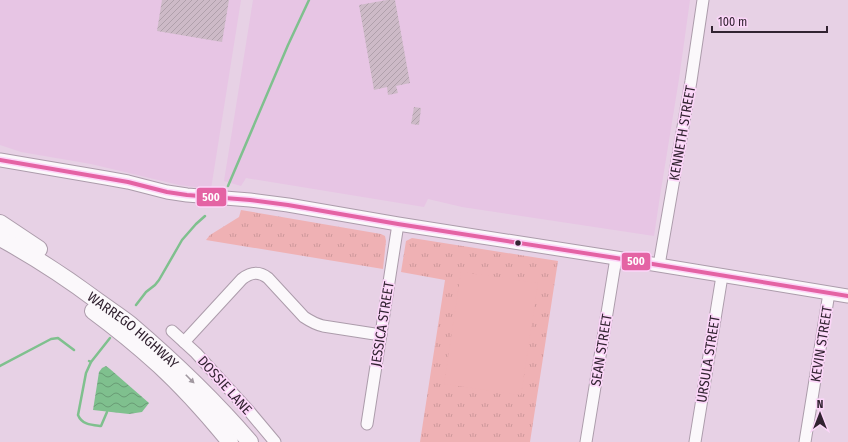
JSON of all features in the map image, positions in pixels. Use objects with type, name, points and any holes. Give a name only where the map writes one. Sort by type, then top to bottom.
[{"type":"highway","points":[[0,223],[61,263],[125,312],[130,324]]},
{"type":"highway","name":"WARREGO HIGHWAY","points":[[0,238],[69,280],[130,324],[216,405],[250,442]]},
{"type":"highway","name":"WARREGO HIGHWAY","points":[[0,250],[80,300],[132,341],[160,366],[211,418],[230,442]]},
{"type":"main road","points":[[0,160],[128,182],[167,192],[260,201],[848,296]]},
{"type":"street","name":"KENNETH STREET","points":[[659,265],[691,81],[703,0]]},
{"type":"street","name":"JESSICA STREET","points":[[366,424],[398,224]]},
{"type":"street","name":"SEAN STREET","points":[[586,442],[616,258]]},
{"type":"street","points":[[184,342],[242,279],[255,273],[264,275],[268,278],[304,317],[316,324],[380,335]]},
{"type":"street","name":"URSULA STREET","points":[[695,442],[722,276]]},
{"type":"street","name":"KEVIN STREET","points":[[805,442],[829,293]]},
{"type":"street","name":"DOSSIE LANE","points":[[172,331],[249,411],[275,442]]},
{"type":"shaded area","points":[[0,0],[241,0],[211,189],[179,185],[91,164],[21,152],[0,145]]},
{"type":"shaded area","points":[[253,0],[690,0],[654,236],[462,207],[428,199],[424,207],[246,178],[241,186],[224,181]]},
{"type":"green space","points":[[241,210],[381,234],[385,236],[386,241],[383,269],[206,240],[210,235],[239,217]]},
{"type":"green space","points":[[412,238],[558,261],[530,442],[420,442],[445,280],[401,272],[406,241]]},
{"type":"green space","points":[[461,272],[538,283],[521,395],[444,384]]},
{"type":"water","points":[[106,366],[149,403],[142,412],[129,414],[93,410],[99,372]]},
{"type":"building","points":[[162,0],[229,0],[222,42],[157,31]]},
{"type":"building","points":[[395,0],[410,83],[396,86],[398,93],[388,95],[387,87],[374,90],[359,5]]},
{"type":"building","points":[[414,107],[421,108],[419,125],[411,124]]},
{"type":"waterway","points":[[228,186],[288,45],[309,0]]},
{"type":"waterway","points":[[136,305],[146,292],[159,280],[182,240],[205,216]]},
{"type":"waterway","points":[[0,366],[51,339],[58,338],[74,350]]},
{"type":"waterway","points":[[89,361],[91,362],[110,338]]},
{"type":"waterway","points":[[91,362],[86,373],[78,415],[85,423],[101,426],[107,412]]},
{"type":"transit line","name":"500","points":[[0,160],[128,182],[167,192],[288,205],[848,296]]}]
